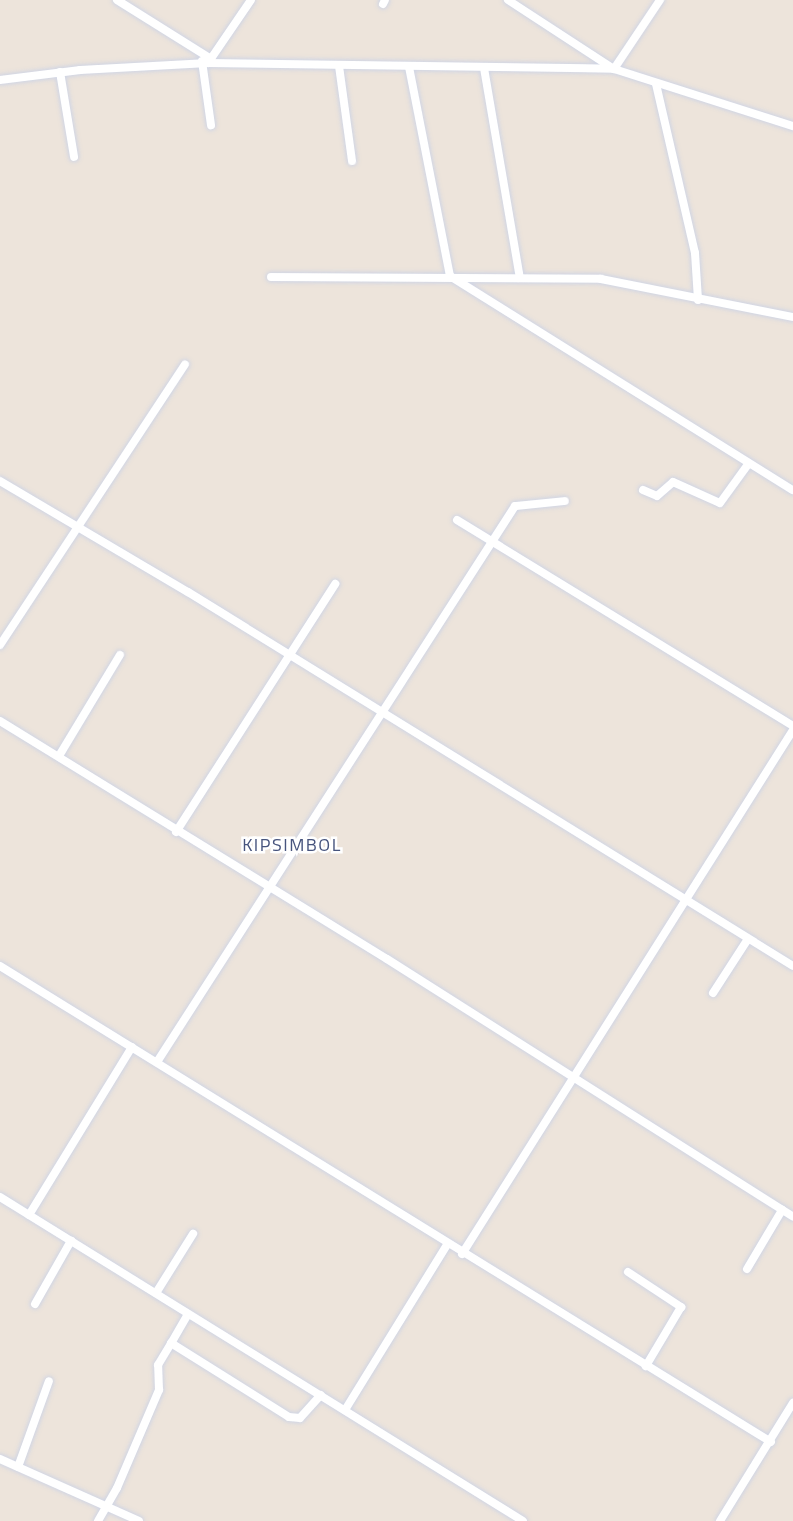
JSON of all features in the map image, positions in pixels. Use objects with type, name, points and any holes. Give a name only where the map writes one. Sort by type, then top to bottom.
[{"type":"street","points":[[117,0],[202,54],[207,62],[211,125]]},
{"type":"street","points":[[207,62],[251,0]]},
{"type":"street","points":[[508,0],[614,69],[793,126]]},
{"type":"street","points":[[614,69],[660,0]]},
{"type":"street","points":[[0,80],[60,72],[207,62],[614,69]]},
{"type":"street","points":[[339,66],[352,161]]},
{"type":"street","points":[[409,67],[450,276],[793,490]]},
{"type":"street","points":[[484,68],[520,278]]},
{"type":"street","points":[[60,72],[74,157]]},
{"type":"street","points":[[656,84],[695,253],[698,300]]},
{"type":"street","points":[[271,277],[450,276],[601,279],[793,317]]},
{"type":"street","points":[[0,645],[76,526],[185,364]]},
{"type":"street","points":[[643,490],[657,496],[673,482],[720,503],[749,463]]},
{"type":"street","points":[[0,481],[688,899],[793,966]]},
{"type":"street","points":[[157,1062],[491,542],[519,504],[565,501]]},
{"type":"street","points":[[457,520],[793,728],[574,1081],[462,1254]]},
{"type":"street","points":[[176,832],[290,658],[335,584]]},
{"type":"street","points":[[59,756],[120,655]]},
{"type":"street","points":[[0,721],[793,1217]]},
{"type":"street","points":[[714,993],[748,939]]},
{"type":"street","points":[[0,966],[447,1245],[771,1442]]},
{"type":"street","points":[[29,1215],[132,1047]]},
{"type":"street","points":[[0,1197],[523,1521]]},
{"type":"street","points":[[747,1269],[782,1210]]},
{"type":"street","points":[[156,1293],[194,1234]]},
{"type":"street","points":[[35,1304],[71,1241]]},
{"type":"street","points":[[345,1410],[447,1245]]},
{"type":"street","points":[[628,1272],[681,1307],[646,1366]]},
{"type":"street","points":[[98,1521],[104,1506],[117,1488],[159,1390],[158,1365],[188,1314]]},
{"type":"street","points":[[171,1342],[289,1417],[300,1418],[321,1395]]},
{"type":"street","points":[[18,1467],[49,1381]]},
{"type":"street","points":[[720,1521],[771,1442],[793,1403]]},
{"type":"street","points":[[0,1459],[139,1521]]},
{"type":"district","name":"KIPSIMBOL","points":[[292,845]]}]
